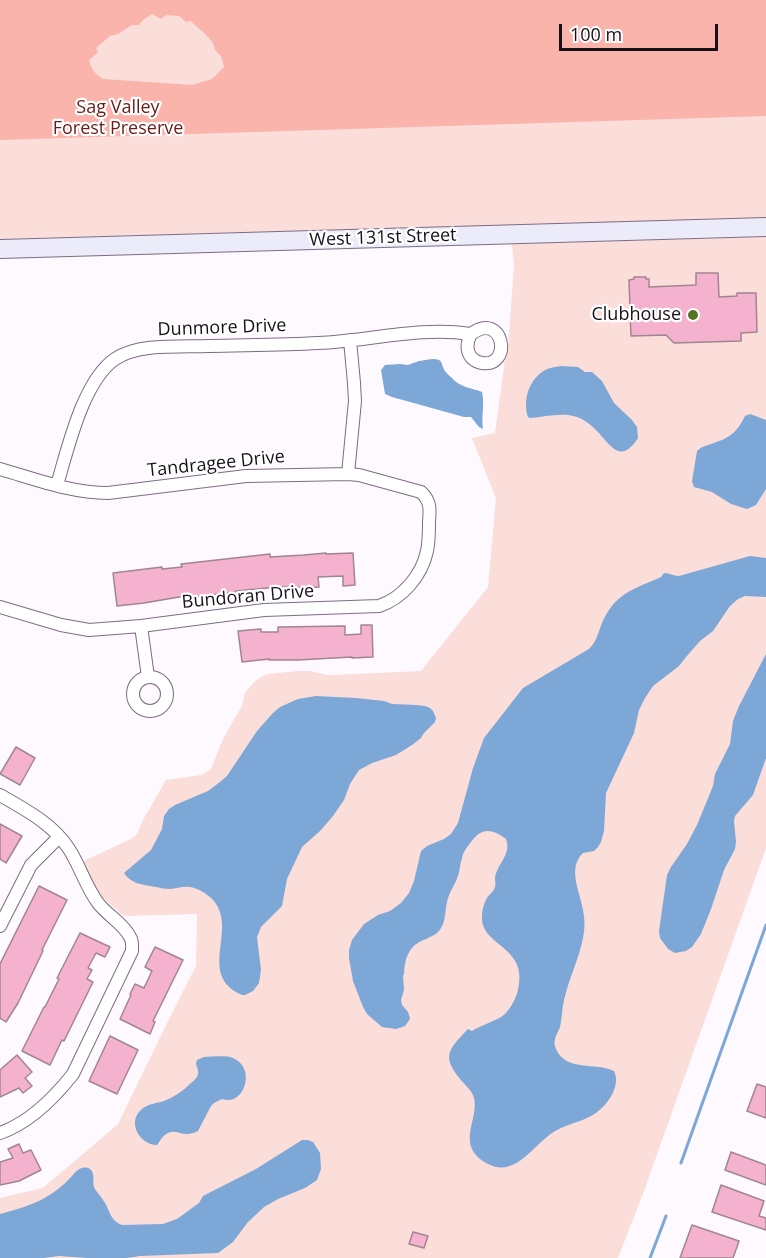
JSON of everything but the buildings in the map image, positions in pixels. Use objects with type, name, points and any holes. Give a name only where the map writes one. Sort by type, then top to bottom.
[{"type":"street","name":"West 131st Street","points":[[0,249],[766,227]]},
{"type":"street","name":"Dunmore Drive","points":[[57,485],[83,404],[97,376],[126,353],[154,348],[319,343],[440,330],[471,333]]},
{"type":"street","points":[[348,474],[355,394],[350,340]]},
{"type":"street","name":"Tandragee Drive","points":[[0,469],[91,493],[108,493],[246,476],[348,474],[421,492],[427,497],[429,504]]},
{"type":"street","name":"Bundoran Drive","points":[[0,607],[77,629],[99,630],[264,610],[369,607],[387,604],[402,593],[422,566],[428,548],[429,504]]},
{"type":"street","points":[[141,626],[148,677]]},
{"type":"street","points":[[0,795],[39,818],[60,837],[69,848],[99,905],[130,936],[132,943],[132,951],[73,1074],[46,1104],[25,1120],[0,1133]]},
{"type":"street","points":[[0,926],[31,865],[60,837]]},
{"type":"green space","name":"Sag Valley Forest Preserve","points":[[0,0],[766,0],[766,218],[0,239]]},
{"type":"green space","points":[[0,0],[766,0],[766,116],[0,140]],"holes":[[[152,14],[161,19],[166,15],[179,16],[186,22],[191,21],[212,42],[215,50],[221,56],[224,67],[212,79],[192,85],[103,79],[94,71],[89,60],[98,52],[96,48],[110,36],[132,25],[139,25]]]},
{"type":"green space","points":[[766,237],[766,848],[618,1258],[0,1258],[0,1198],[43,1188],[118,1124],[196,966],[197,914],[124,916],[102,897],[84,861],[137,834],[166,780],[201,775],[211,769],[223,739],[242,706],[245,693],[261,677],[268,674],[298,671],[334,675],[421,671],[488,587],[496,498],[472,438],[495,433],[508,349],[514,265],[512,244]]},
{"type":"water","points":[[432,359],[440,361],[445,371],[458,383],[482,392],[483,429],[471,417],[464,417],[385,394],[381,370],[385,365],[408,365]]},
{"type":"water","points":[[561,366],[578,367],[585,372],[592,372],[602,381],[614,403],[632,420],[637,427],[638,438],[626,451],[616,450],[592,426],[577,417],[559,415],[528,417],[526,405],[533,381],[544,371]]},
{"type":"water","points":[[750,414],[766,420],[766,489],[756,505],[747,509],[731,504],[712,492],[694,487],[692,481],[697,451],[723,440],[738,427],[745,416]]},
{"type":"water","points":[[750,556],[766,558],[766,597],[745,596],[738,599],[730,606],[713,631],[700,641],[679,666],[653,686],[639,710],[634,733],[606,793],[604,831],[601,842],[594,851],[583,853],[576,866],[576,880],[584,913],[584,931],[564,1000],[555,1046],[561,1056],[574,1064],[614,1071],[616,1084],[611,1097],[596,1113],[549,1135],[517,1163],[508,1167],[488,1164],[477,1156],[472,1148],[470,1139],[475,1102],[472,1093],[454,1071],[449,1058],[452,1048],[468,1029],[472,1031],[505,1014],[518,990],[520,975],[517,964],[511,955],[488,934],[483,926],[482,916],[485,902],[495,885],[496,873],[506,854],[506,839],[487,831],[475,837],[463,854],[458,876],[448,898],[441,928],[435,935],[420,942],[409,952],[405,962],[404,990],[401,1000],[410,1018],[405,1026],[396,1029],[382,1027],[367,1014],[353,981],[349,958],[352,940],[364,924],[401,903],[409,893],[414,881],[421,851],[451,834],[458,823],[484,738],[523,688],[589,649],[596,640],[607,613],[626,593],[661,577],[664,573],[679,576]]},
{"type":"water","points":[[766,654],[766,758],[753,795],[735,816],[735,849],[724,870],[701,934],[692,947],[675,953],[668,949],[660,938],[659,931],[667,875],[697,825],[713,786],[715,774],[730,744],[733,721],[739,706]]},
{"type":"water","points":[[316,696],[425,706],[433,711],[436,718],[421,738],[412,745],[396,755],[359,770],[333,816],[302,847],[287,879],[282,906],[261,927],[257,937],[261,970],[259,983],[253,991],[242,995],[229,986],[222,976],[219,964],[222,924],[220,912],[213,900],[202,891],[192,887],[166,889],[130,880],[124,873],[151,850],[169,809],[208,791],[227,776],[257,731],[273,713],[280,707],[298,699]]},
{"type":"water","points":[[204,1057],[230,1057],[240,1063],[246,1077],[241,1092],[230,1100],[222,1099],[214,1103],[198,1131],[188,1134],[168,1133],[157,1145],[145,1141],[135,1126],[137,1114],[144,1107],[164,1101],[185,1089],[197,1076],[197,1060]]},
{"type":"water","points":[[302,1140],[313,1142],[320,1153],[321,1169],[317,1180],[264,1207],[248,1222],[233,1242],[218,1253],[127,1258],[59,1256],[0,1258],[0,1214],[30,1205],[48,1196],[81,1168],[91,1170],[95,1189],[118,1223],[122,1225],[163,1224],[177,1219],[199,1203],[203,1196],[256,1169]]},
{"type":"waterway","points":[[681,1163],[766,925]]},
{"type":"waterway","points":[[650,1258],[666,1216]]},
{"type":"place","name":"Clubhouse","points":[[693,315]]}]
